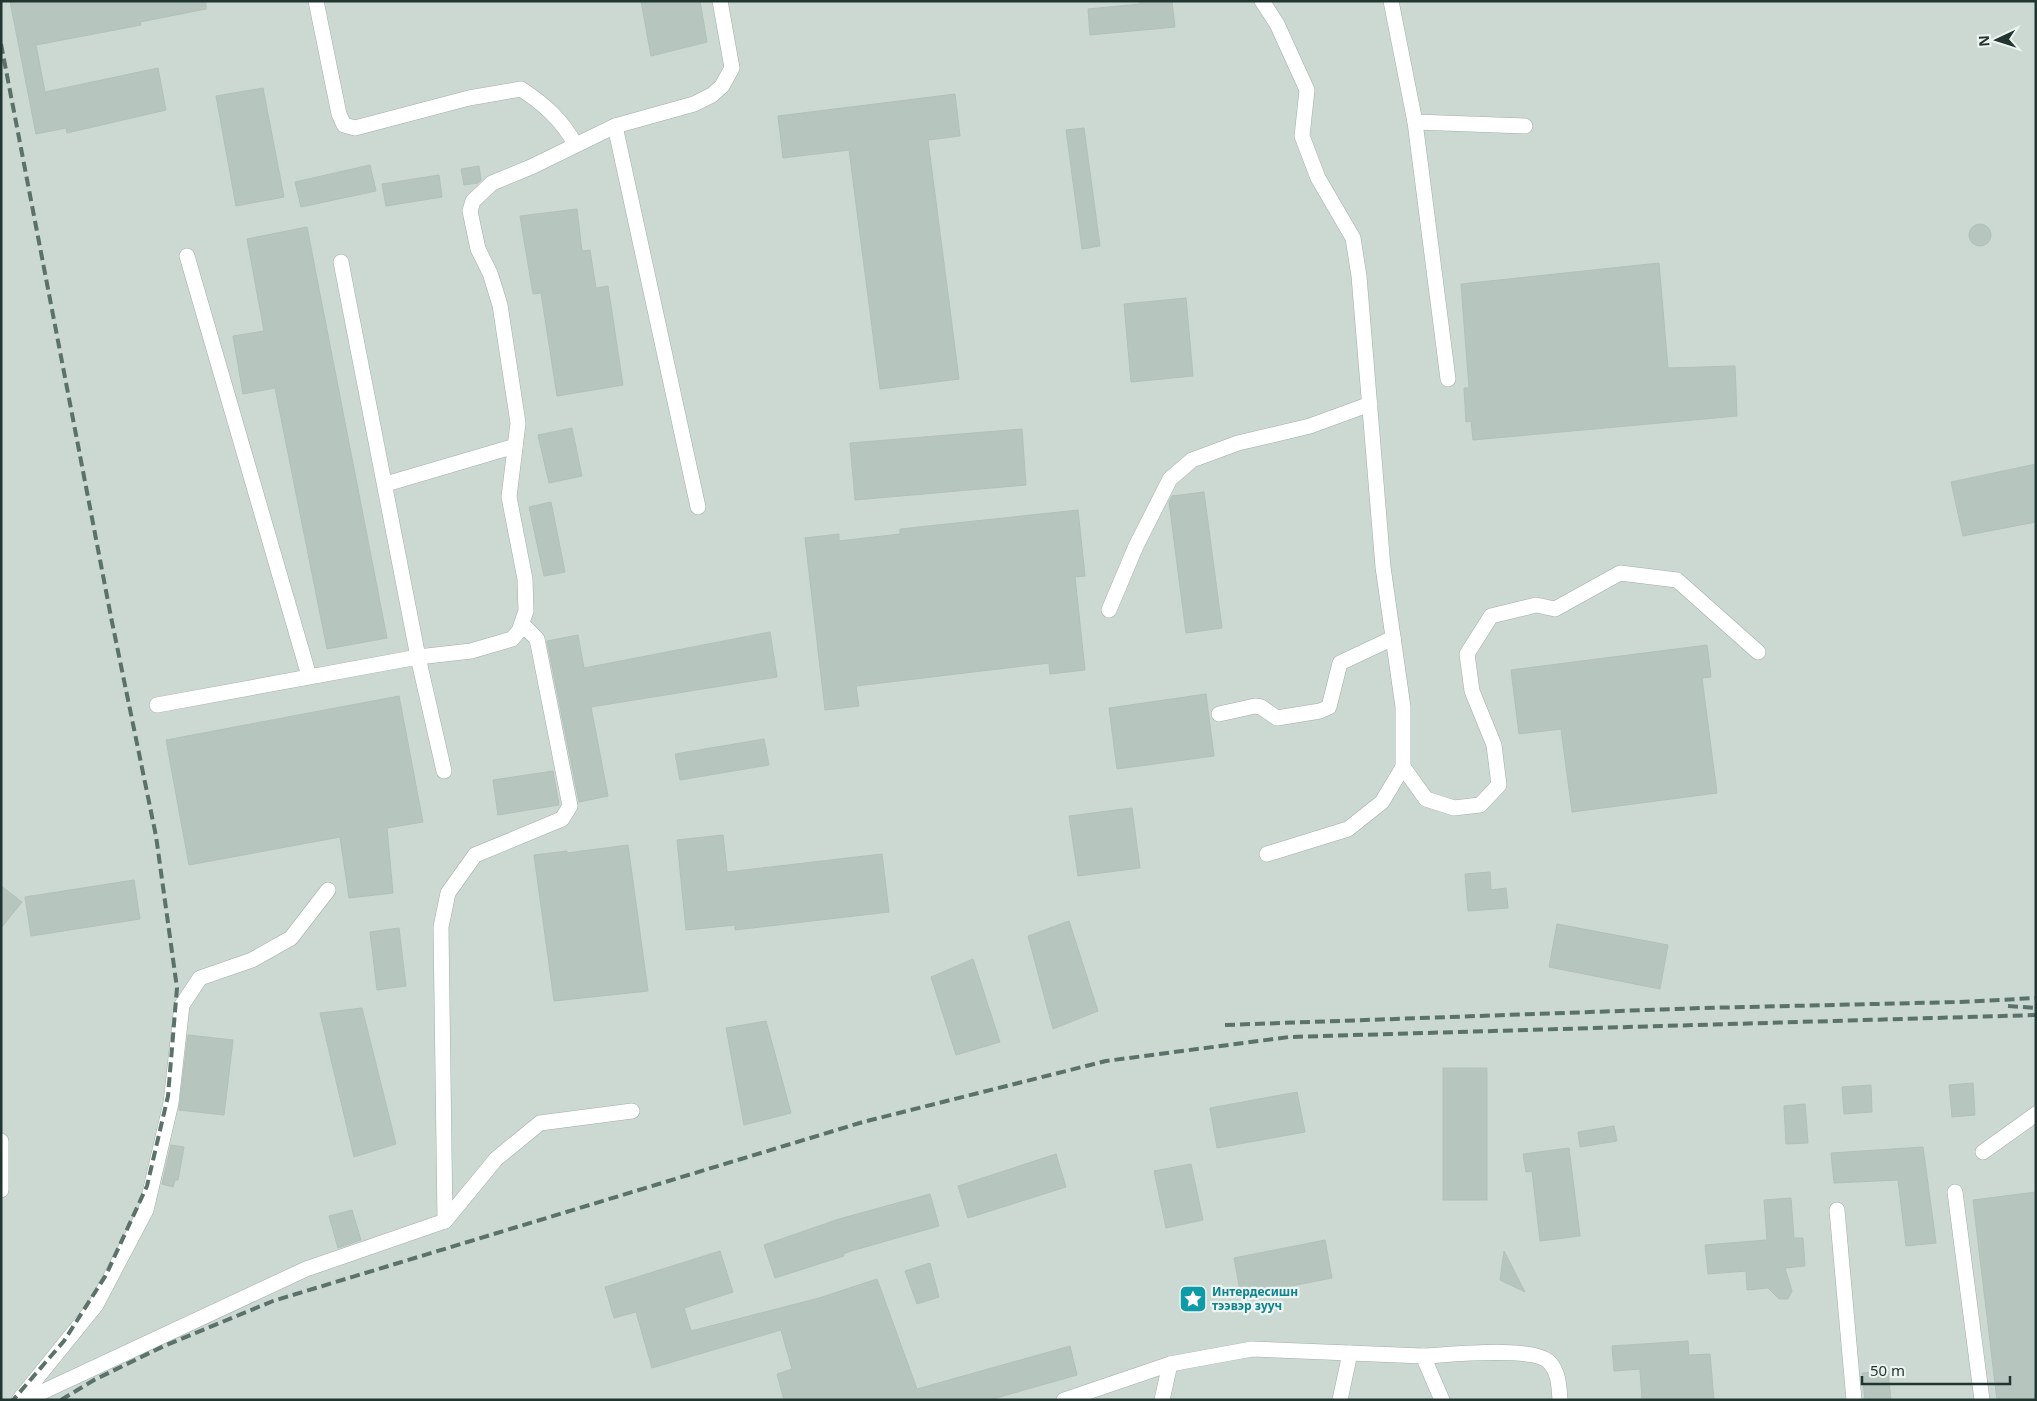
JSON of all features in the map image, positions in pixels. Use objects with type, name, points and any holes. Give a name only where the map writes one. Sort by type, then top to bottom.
[{"type":"street","points":[[316,1],[339,114],[344,125],[355,128],[469,98],[521,89],[554,114],[566,128],[575,144]]},
{"type":"street","points":[[157,705],[418,656],[471,651],[500,644],[512,639],[520,631],[526,611],[525,578],[509,497],[518,423],[500,305],[490,273],[478,249],[470,211],[473,201],[492,183],[531,167],[615,126],[694,104],[712,95],[722,86],[732,68],[720,1]]},
{"type":"street","points":[[1262,1],[1277,24],[1307,90],[1302,136],[1308,153],[1318,178],[1353,238],[1359,276],[1384,567],[1403,707],[1403,767],[1382,802],[1348,829],[1267,854]]},
{"type":"street","points":[[1392,1],[1415,122],[1448,379]]},
{"type":"street","points":[[1415,122],[1526,126]]},
{"type":"street","points":[[615,126],[698,507]]},
{"type":"street","points":[[187,256],[309,676]]},
{"type":"street","points":[[341,262],[386,484],[418,656],[444,771]]},
{"type":"street","points":[[1109,610],[1136,546],[1170,479],[1192,460],[1238,443],[1310,426],[1370,404]]},
{"type":"street","points":[[386,484],[516,446]]},
{"type":"street","points":[[1403,767],[1426,799],[1454,808],[1480,805],[1499,785],[1494,745],[1472,691],[1467,654],[1492,616],[1536,605],[1555,609],[1620,573],[1677,580],[1758,652]]},
{"type":"street","points":[[445,1221],[441,927],[448,893],[475,855],[562,819],[570,806],[537,639],[522,624]]},
{"type":"street","points":[[1219,714],[1255,706],[1261,707],[1277,718],[1320,711],[1329,707],[1340,663],[1393,638]]},
{"type":"street","points":[[19,1400],[96,1305],[146,1210],[171,1103],[182,1005],[200,978],[252,960],[291,938],[328,890]]},
{"type":"street","points":[[26,1400],[306,1269],[445,1221],[496,1159],[540,1123],[632,1111]]},
{"type":"street","points":[[1983,1152],[2036,1114]]},
{"type":"street","points":[[1,1141],[1,1190]]},
{"type":"street","points":[[1955,1192],[1982,1400]]},
{"type":"street","points":[[1837,1210],[1854,1400]]},
{"type":"street","points":[[1064,1400],[1170,1364],[1252,1349],[1424,1356],[1509,1352],[1534,1354],[1550,1362],[1559,1380],[1560,1400]]},
{"type":"street","points":[[1340,1400],[1350,1352]]},
{"type":"street","points":[[1424,1356],[1442,1400]]},
{"type":"street","points":[[1162,1400],[1170,1364]]},
{"type":"shaded area","points":[[1,1],[2036,1],[2036,1400],[1,1400]]},
{"type":"building","points":[[10,1],[206,1],[206,9],[140,22],[141,25],[36,45],[45,92],[158,68],[166,110],[67,133],[66,128],[36,134]]},
{"type":"building","points":[[641,1],[700,1],[707,42],[651,56]]},
{"type":"building","points":[[1140,1],[1172,1],[1175,27],[1090,35],[1088,9],[1140,4]]},
{"type":"building","points":[[263,88],[284,197],[236,206],[216,96]]},
{"type":"building","points":[[955,94],[960,136],[928,140],[959,379],[880,389],[849,150],[783,158],[778,116]]},
{"type":"building","points":[[1084,128],[1100,246],[1082,249],[1066,130]]},
{"type":"building","points":[[370,165],[376,191],[301,207],[295,182]]},
{"type":"building","points":[[479,166],[481,180],[478,183],[464,185],[461,169]]},
{"type":"building","points":[[439,175],[442,197],[386,206],[382,184]]},
{"type":"building","points":[[577,209],[582,251],[590,250],[596,288],[608,286],[623,385],[557,396],[541,293],[533,294],[520,216]]},
{"type":"building","points":[[1980,224],[1988,227],[1991,235],[1988,243],[1980,246],[1972,243],[1969,235],[1972,227]]},
{"type":"building","points":[[307,227],[387,638],[327,649],[275,388],[243,394],[233,336],[264,331],[247,239]]},
{"type":"building","points":[[1659,263],[1668,368],[1735,366],[1737,416],[1473,440],[1471,421],[1466,422],[1464,388],[1469,388],[1461,284]]},
{"type":"building","points":[[1186,298],[1193,376],[1131,382],[1124,304]]},
{"type":"building","points":[[572,428],[582,476],[549,483],[538,435]]},
{"type":"building","points":[[1022,429],[1026,485],[855,500],[850,443]]},
{"type":"building","points":[[2036,464],[2036,522],[1963,536],[1951,482]]},
{"type":"building","points":[[1204,492],[1222,628],[1186,633],[1169,502],[1172,496]]},
{"type":"building","points":[[551,502],[565,572],[544,576],[529,507]]},
{"type":"building","points":[[1078,510],[1085,576],[1075,577],[1085,670],[1050,674],[1049,663],[856,686],[859,706],[825,710],[805,538],[839,534],[839,541],[900,534],[900,529]]},
{"type":"building","points":[[770,632],[777,677],[591,707],[608,796],[579,802],[547,641],[578,635],[584,668]]},
{"type":"building","points":[[1707,645],[1711,677],[1702,678],[1717,793],[1572,812],[1561,729],[1519,734],[1511,670]]},
{"type":"building","points":[[1206,694],[1214,756],[1117,769],[1109,708]]},
{"type":"building","points":[[399,696],[423,822],[387,828],[393,893],[349,898],[340,837],[189,865],[166,740]]},
{"type":"building","points":[[764,739],[769,765],[680,780],[675,754]]},
{"type":"building","points":[[553,771],[559,805],[498,815],[493,780]]},
{"type":"building","points":[[1132,808],[1140,868],[1078,876],[1069,816]]},
{"type":"building","points":[[723,835],[727,872],[882,854],[889,912],[735,930],[735,925],[686,930],[677,840]]},
{"type":"building","points":[[628,845],[648,991],[554,1001],[534,855],[567,851],[567,853]]},
{"type":"building","points":[[1490,872],[1491,890],[1506,888],[1508,908],[1468,911],[1465,874]]},
{"type":"building","points":[[134,880],[140,919],[31,936],[25,897]]},
{"type":"building","points":[[1,886],[22,902],[1,928]]},
{"type":"building","points":[[1069,921],[1098,1011],[1053,1029],[1028,936]]},
{"type":"building","points":[[1557,924],[1668,945],[1660,989],[1549,967]]},
{"type":"building","points":[[399,928],[406,986],[377,990],[370,932]]},
{"type":"building","points":[[973,959],[1000,1042],[956,1055],[931,977]]},
{"type":"building","points":[[362,1008],[396,1144],[354,1157],[320,1013]]},
{"type":"building","points":[[766,1021],[791,1113],[744,1125],[726,1028]]},
{"type":"building","points":[[188,1035],[233,1040],[224,1115],[179,1110]]},
{"type":"building","points":[[1443,1068],[1487,1068],[1487,1200],[1443,1200]]},
{"type":"building","points":[[1973,1083],[1975,1115],[1952,1117],[1949,1085]]},
{"type":"building","points":[[1871,1085],[1872,1112],[1844,1114],[1842,1087]]},
{"type":"building","points":[[1297,1092],[1305,1132],[1217,1148],[1210,1108]]},
{"type":"building","points":[[1805,1104],[1808,1143],[1786,1144],[1784,1106]]},
{"type":"building","points":[[1614,1126],[1617,1141],[1580,1147],[1578,1132]]},
{"type":"building","points":[[171,1145],[184,1147],[178,1180],[175,1180],[173,1187],[162,1184]]},
{"type":"building","points":[[1923,1147],[1936,1243],[1906,1246],[1898,1180],[1834,1183],[1831,1153]]},
{"type":"building","points":[[1569,1148],[1580,1236],[1540,1241],[1532,1171],[1526,1172],[1523,1154]]},
{"type":"building","points":[[1056,1154],[1066,1187],[968,1218],[958,1186]]},
{"type":"building","points":[[1191,1164],[1203,1220],[1166,1228],[1154,1171]]},
{"type":"building","points":[[2036,1192],[2036,1400],[1997,1400],[1973,1200]]},
{"type":"building","points":[[930,1194],[939,1226],[851,1251],[843,1254],[844,1256],[775,1278],[764,1245],[839,1219]]},
{"type":"building","points":[[1791,1198],[1794,1238],[1803,1238],[1805,1266],[1785,1268],[1792,1291],[1788,1299],[1779,1299],[1768,1288],[1747,1290],[1746,1271],[1708,1274],[1705,1245],[1767,1240],[1764,1200]]},
{"type":"building","points":[[352,1210],[361,1240],[338,1248],[329,1216]]},
{"type":"building","points":[[1325,1240],[1332,1278],[1241,1296],[1234,1258]]},
{"type":"building","points":[[720,1251],[733,1292],[684,1308],[691,1331],[819,1298],[877,1279],[917,1389],[1070,1346],[1077,1375],[989,1400],[784,1400],[777,1374],[792,1369],[781,1330],[652,1368],[636,1312],[614,1318],[605,1287]]},
{"type":"building","points":[[1504,1251],[1525,1292],[1500,1280]]},
{"type":"building","points":[[930,1263],[939,1297],[917,1304],[905,1271]]},
{"type":"building","points":[[1688,1341],[1689,1355],[1710,1354],[1714,1400],[1642,1400],[1640,1369],[1614,1371],[1612,1346]]},
{"type":"building","points":[[1888,1371],[1891,1400],[1865,1400],[1862,1373]]},
{"type":"railway","points":[[1,44],[111,617],[156,836],[177,988],[168,1096],[147,1186],[106,1275],[64,1341],[13,1400]]},
{"type":"railway","points":[[1225,1025],[2036,998]]},
{"type":"railway","points":[[2008,1006],[2036,1008]]},
{"type":"railway","points":[[61,1400],[94,1380],[164,1346],[273,1301],[863,1122],[1106,1061],[1289,1037],[2036,1015]]},
{"type":"place","name":"Интердесишн тээвэр зууч","points":[[1193,1299]]}]
